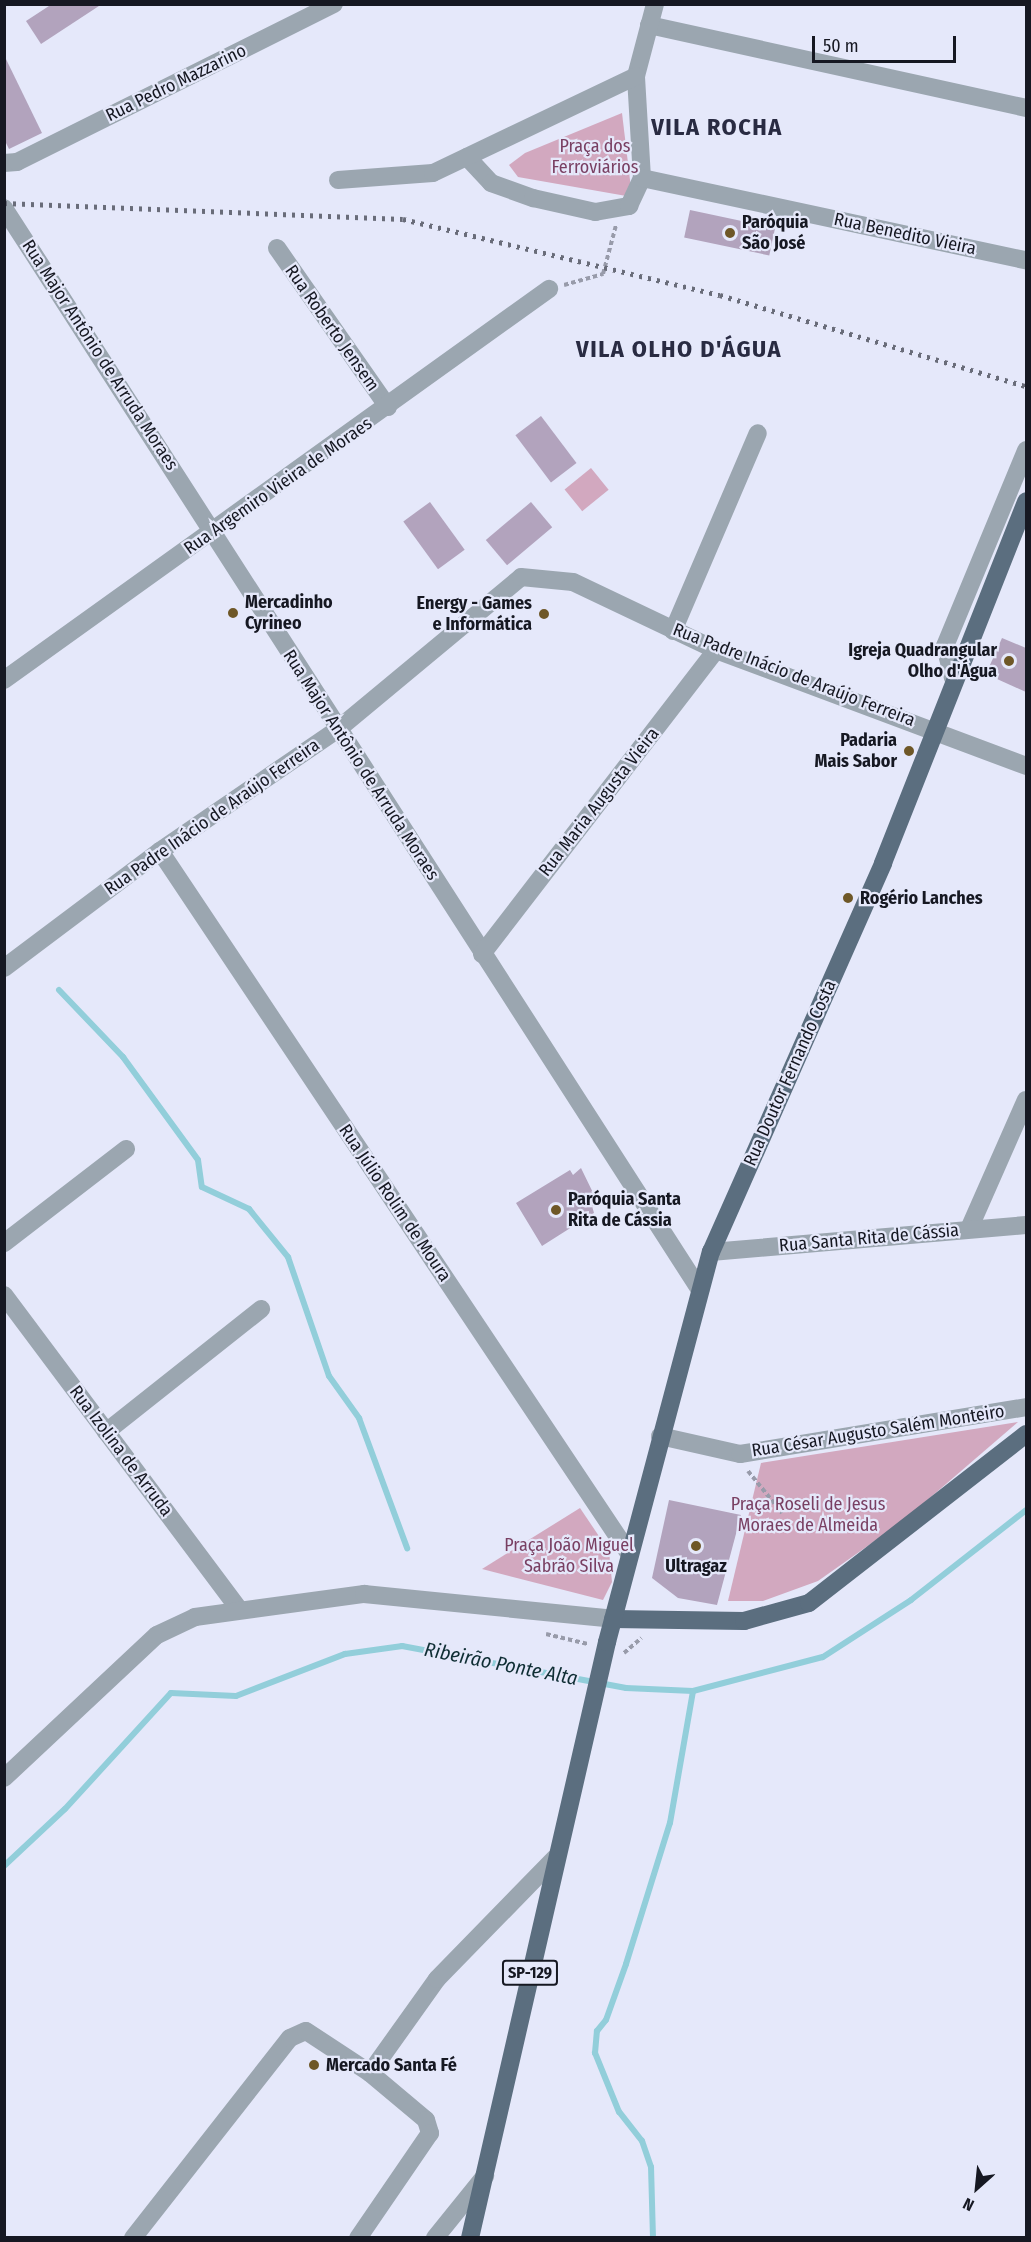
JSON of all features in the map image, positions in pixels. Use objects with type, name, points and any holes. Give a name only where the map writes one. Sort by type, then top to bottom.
[{"type":"main road","name":"Rua Doutor Fernando Costa","points":[[555,1858],[660,1436],[711,1252],[883,862],[933,727],[1026,501]]},
{"type":"main road","points":[[613,1619],[744,1621],[809,1603],[1026,1434]]},
{"type":"main road","name":"SP-129","points":[[470,2238],[555,1858]]},
{"type":"street","name":"Rua Pedro Mazzarino","points":[[4,176],[11,163],[334,4]]},
{"type":"street","points":[[467,157],[491,183],[525,195],[596,212],[619,210],[629,206],[642,178],[636,76],[655,4]]},
{"type":"street","points":[[649,25],[1026,108]]},
{"type":"street","points":[[338,180],[433,173],[636,76]]},
{"type":"street","name":"Rua Benedito Vieira","points":[[642,178],[1026,260]]},
{"type":"street","name":"Rua Major Antônio de Arruda Moraes","points":[[4,208],[213,531],[337,730],[700,1290]]},
{"type":"street","name":"Rua Roberto Jensem","points":[[277,248],[388,407]]},
{"type":"street","name":"Rua Argemiro Vieira de Moraes","points":[[4,680],[388,407],[549,289]]},
{"type":"street","points":[[673,631],[758,433]]},
{"type":"street","points":[[953,678],[945,646],[1026,450]]},
{"type":"street","name":"Rua Padre Inácio de Araújo Ferreira","points":[[4,968],[160,851],[337,730],[521,578],[573,582],[716,650],[933,727],[1026,766]]},
{"type":"street","name":"Rua Maria Augusta Vieira","points":[[482,954],[716,650]]},
{"type":"street","name":"Rua Júlio Rolim de Moura","points":[[160,851],[630,1555]]},
{"type":"street","points":[[969,1229],[1026,1100]]},
{"type":"street","points":[[4,1243],[126,1149]]},
{"type":"street","name":"Rua Santa Rita de Cássia","points":[[711,1252],[1026,1225]]},
{"type":"street","name":"Rua Izolina de Arruda","points":[[4,1295],[238,1608]]},
{"type":"street","points":[[106,1432],[261,1309]]},
{"type":"street","name":"Rua César Augusto Salém Monteiro","points":[[660,1436],[733,1453],[1026,1407]]},
{"type":"street","points":[[6,1771],[157,1635],[195,1617],[238,1608],[364,1594],[613,1619]]},
{"type":"street","points":[[370,2073],[437,1979],[555,1858]]},
{"type":"street","points":[[133,2238],[298,2032],[306,2031],[370,2073],[426,2120],[430,2133],[358,2238]]},
{"type":"street","points":[[435,2238],[485,2176]]},
{"type":"path","points":[[549,289],[603,274],[619,210]]},
{"type":"path","points":[[733,1453],[782,1513]]},
{"type":"green space","name":"Praça dos Ferroviários","points":[[622,113],[632,197],[518,177],[509,165],[525,153]]},
{"type":"green space","points":[[591,468],[609,490],[582,511],[565,489]]},
{"type":"green space","name":"Praça Roseli de Jesus Moraes de Almeida","points":[[1018,1422],[903,1521],[818,1581],[763,1601],[728,1601],[761,1463]]},
{"type":"green space","name":"Praça João Miguel Sabrão Silva","points":[[580,1508],[609,1551],[612,1582],[603,1600],[482,1569]]},
{"type":"building","points":[[52,4],[102,4],[41,44],[26,21]]},
{"type":"building","points":[[4,55],[42,133],[9,149],[4,139]]},
{"type":"building","name":"Paróquia São José","points":[[690,210],[775,228],[769,255],[684,237]]},
{"type":"building","points":[[541,416],[577,463],[551,482],[515,435]]},
{"type":"building","points":[[430,502],[465,550],[438,569],[403,521]]},
{"type":"building","points":[[531,502],[552,527],[507,565],[486,540]]},
{"type":"building","name":"Igreja Quadrangular Olho d'Água","points":[[1002,638],[1026,648],[1026,692],[986,674]]},
{"type":"building","name":"Paróquia Santa Rita de Cássia","points":[[581,1168],[598,1203],[592,1206],[594,1213],[542,1246],[516,1203],[570,1170],[573,1175]]},
{"type":"building","name":"Ultragaz","points":[[669,1500],[741,1515],[717,1605],[678,1598],[652,1578]]},
{"type":"waterway","points":[[59,990],[123,1057],[198,1160],[202,1187],[249,1209],[288,1257],[329,1376],[359,1418],[407,1548]]},
{"type":"waterway","name":"Ribeirão Ponte Alta","points":[[4,1866],[65,1809],[171,1693],[236,1696],[345,1654],[402,1646],[626,1688],[693,1691],[823,1657],[911,1600],[1026,1510]]},
{"type":"waterway","points":[[653,2238],[651,2167],[642,2141],[619,2112],[595,2053],[597,2031],[606,2020],[626,1964],[670,1823],[693,1691]]},
{"type":"railway","points":[[4,203],[403,219],[720,295],[1026,386]]},
{"type":"place","name":"Paróquia São José","points":[[730,233]]},
{"type":"place","name":"Mercadinho Cyrineo","points":[[233,613]]},
{"type":"place","name":"Energy - Games e Informática","points":[[544,614]]},
{"type":"place","name":"Igreja Quadrangular Olho d'Água","points":[[1009,661]]},
{"type":"place","name":"Padaria Mais Sabor","points":[[909,751]]},
{"type":"place","name":"Rogério Lanches","points":[[848,898]]},
{"type":"place","name":"Paróquia Santa Rita de Cássia","points":[[556,1210]]},
{"type":"place","name":"Ultragaz","points":[[696,1546]]},
{"type":"place","name":"Mercado Santa Fé","points":[[314,2065]]},
{"type":"district","name":"VILA ROCHA","points":[[717,128]]},
{"type":"district","name":"VILA OLHO D'ÁGUA","points":[[679,350]]}]
